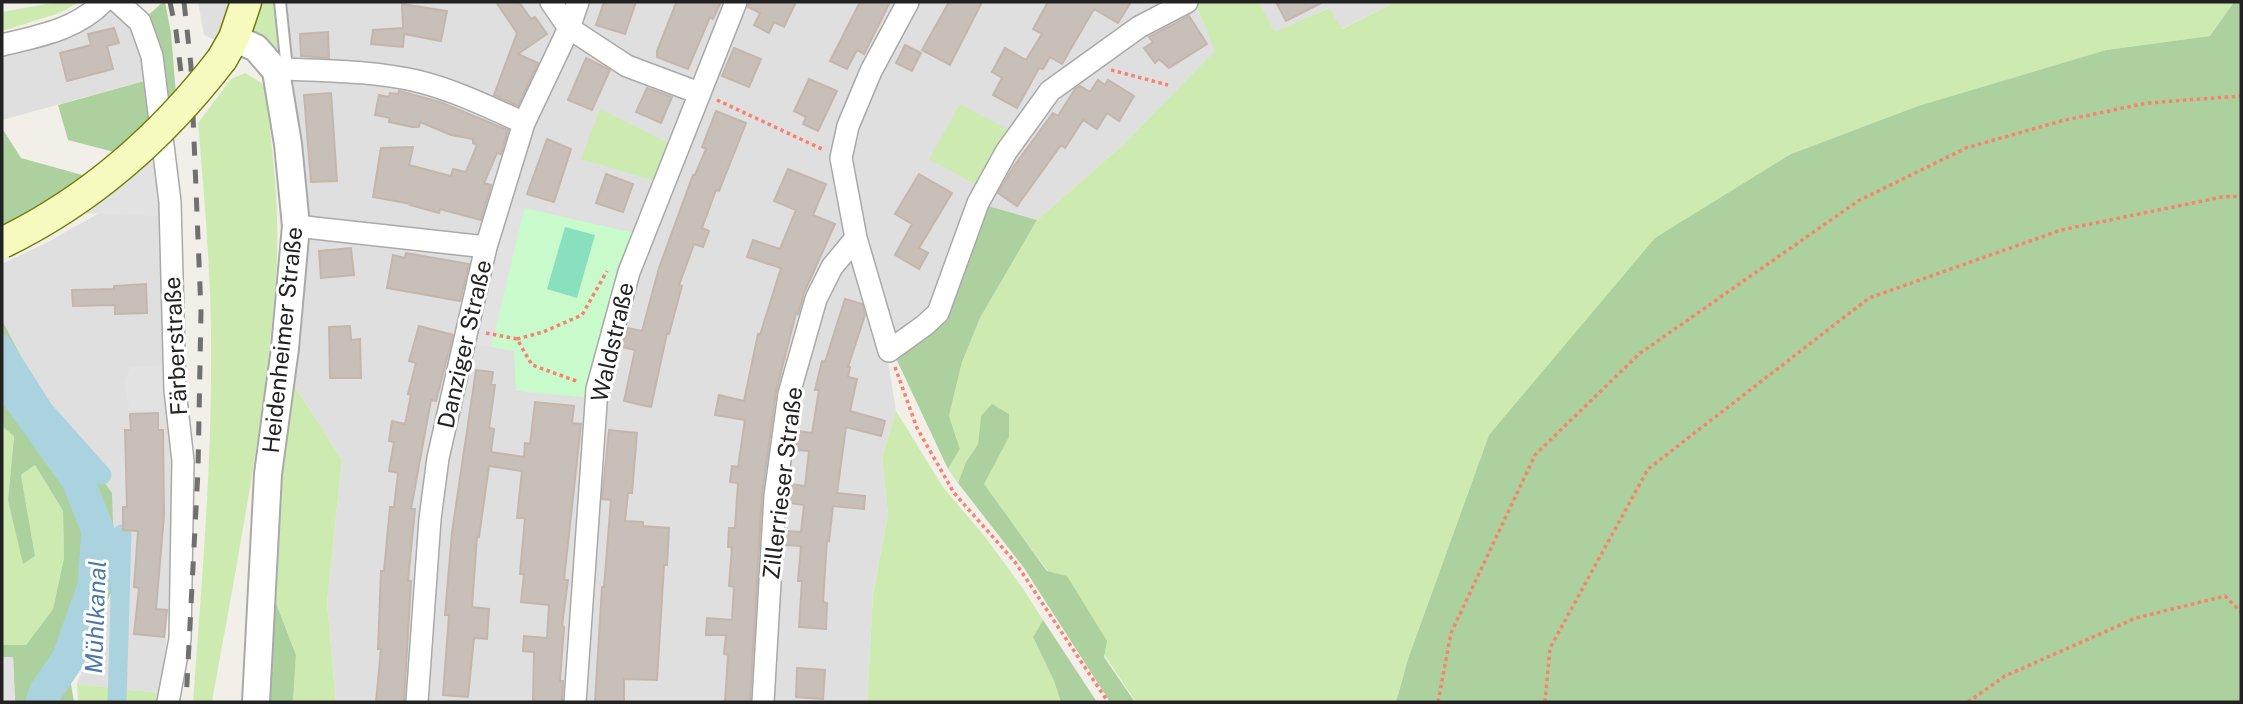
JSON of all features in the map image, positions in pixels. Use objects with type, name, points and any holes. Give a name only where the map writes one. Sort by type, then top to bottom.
[{"type":"main road","points":[[2,243],[58,213],[121,167],[177,114],[228,48],[246,2]]},
{"type":"street","points":[[2,46],[61,30],[89,16],[103,2]]},
{"type":"street","name":"Färberstraße","points":[[118,2],[140,22],[152,56],[170,202],[176,390],[183,474],[180,639],[168,702]]},
{"type":"street","points":[[551,2],[569,28],[627,66],[699,92]]},
{"type":"street","name":"Danziger Straße","points":[[416,702],[430,519],[438,458],[486,247],[524,122],[569,28],[578,2]]},
{"type":"street","name":"Waldstraße","points":[[575,702],[597,389],[632,263],[736,2]]},
{"type":"street","points":[[908,2],[871,71],[848,126],[841,158],[856,238],[889,351],[938,313],[978,203],[1006,152],[1050,91],[1139,27],[1187,2]]},
{"type":"street","points":[[228,48],[256,48],[281,70],[371,73],[417,81],[461,95],[524,122]]},
{"type":"street","name":"Heidenheimer Straße","points":[[256,702],[268,474],[285,348],[296,226],[281,70]]},
{"type":"street","points":[[296,226],[486,247]]},
{"type":"street","name":"Zillerrieser Straße","points":[[763,702],[775,496],[789,394],[816,299],[832,267],[856,238]]},
{"type":"lane","points":[[280,2],[281,70]]},
{"type":"path","points":[[1085,64],[1168,85]]},
{"type":"path","points":[[699,92],[841,158]]},
{"type":"path","points":[[1438,702],[1451,633],[1535,455],[1639,354],[1857,201],[1966,148],[2061,121],[2147,103],[2241,96]]},
{"type":"path","points":[[1545,702],[1550,648],[1648,469],[1869,298],[2061,230],[2222,197],[2241,196]]},
{"type":"path","points":[[468,327],[517,340],[542,332],[582,315],[614,260],[632,263]]},
{"type":"path","points":[[517,340],[532,365],[597,389]]},
{"type":"path","points":[[889,351],[918,429],[954,493],[1015,562],[1108,702]]},
{"type":"path","points":[[1968,702],[2005,676],[2136,618],[2225,596],[2241,612]]},
{"type":"shaded area","points":[[110,2],[136,25],[148,80],[2,120],[2,57],[63,36]]},
{"type":"shaded area","points":[[198,2],[245,2],[224,44],[204,35]]},
{"type":"shaded area","points":[[286,2],[1203,2],[1196,6],[1216,51],[1124,144],[1037,220],[981,204],[941,314],[887,355],[896,411],[882,458],[888,514],[873,594],[867,702],[336,702],[327,602],[342,460],[292,382],[284,76],[292,75]]},
{"type":"shaded area","points":[[1259,2],[1395,2],[1341,29],[1328,8],[1275,33]]},
{"type":"shaded area","points":[[147,127],[163,216],[78,213]]},
{"type":"shaded area","points":[[503,203],[524,208],[491,347],[468,343]]},
{"type":"shaded area","points":[[101,212],[163,216],[175,466],[166,645],[159,693],[77,684],[115,585],[39,390],[2,320],[2,264]]},
{"type":"shaded area","points":[[165,365],[166,409],[130,411],[124,385],[130,367]]},
{"type":"shaded area","points":[[2,657],[13,657],[15,702],[2,702]]},
{"type":"green space","points":[[57,2],[79,2],[60,13],[2,31],[2,12]]},
{"type":"green space","points":[[163,2],[171,33],[176,95],[144,128],[114,152],[68,140],[58,105],[148,80],[145,18]]},
{"type":"green space","points":[[246,2],[280,2],[287,69],[234,38]]},
{"type":"green space","points":[[1203,2],[1259,2],[1275,32],[1329,8],[1342,29],[1395,2],[2234,2],[2210,36],[2106,50],[1918,106],[1791,154],[1489,435],[1408,659],[1396,702],[1136,702],[1048,571],[983,484],[1009,437],[981,416],[978,444],[966,462],[958,483],[948,469],[960,449],[949,416],[962,362],[980,318],[1037,220],[1124,144],[1215,51],[1196,5]]},
{"type":"green space","points":[[2234,2],[2241,2],[2241,702],[1396,702],[1408,659],[1489,435],[1655,238],[1791,154],[1918,106],[2106,50],[2210,36]]},
{"type":"green space","points":[[245,73],[265,85],[277,204],[276,276],[258,436],[212,702],[193,702],[211,409],[209,275],[198,123],[231,79]]},
{"type":"green space","points":[[960,104],[1009,130],[978,186],[929,159]]},
{"type":"green space","points":[[600,109],[673,145],[658,182],[581,159]]},
{"type":"green space","points":[[2,128],[21,158],[86,176],[28,217],[2,227]]},
{"type":"green space","points":[[981,204],[1037,220],[980,318],[962,362],[949,416],[960,449],[948,469],[893,352],[941,314]]},
{"type":"green space","points":[[524,208],[639,234],[593,398],[516,391],[514,351],[491,347]]},
{"type":"green space","points":[[565,227],[595,235],[577,298],[547,289]]},
{"type":"green space","points":[[2,320],[39,391],[112,493],[115,585],[70,678],[74,702],[15,702],[13,657],[2,657],[2,645],[26,645],[53,609],[64,558],[63,511],[35,465],[21,475],[35,556],[23,564],[8,500],[14,436],[2,426]]},
{"type":"green space","points":[[292,382],[342,460],[327,602],[336,702],[293,702],[296,655],[271,590]]},
{"type":"green space","points":[[992,404],[1009,414],[1009,437],[984,484],[1047,571],[1067,576],[1107,641],[1104,657],[1135,702],[1110,702],[1024,568],[958,483],[966,462],[978,444],[981,416]]},
{"type":"green space","points":[[896,411],[943,487],[986,538],[1043,620],[1033,637],[1061,702],[867,702],[873,594],[888,514],[882,458]]},
{"type":"green space","points":[[2,426],[14,435],[8,500],[35,556],[21,475],[35,465],[63,511],[64,558],[53,609],[26,645],[2,645]]},
{"type":"green space","points":[[271,590],[296,655],[293,702],[265,702]]},
{"type":"green space","points":[[1043,620],[1097,702],[1061,702],[1033,637]]},
{"type":"green space","points":[[77,684],[159,693],[158,702],[78,702]]},
{"type":"building","points":[[496,2],[519,2],[531,19],[535,17],[547,34],[518,54],[538,63],[518,106],[494,95],[517,33]]},
{"type":"building","points":[[604,2],[636,2],[625,34],[596,25]]},
{"type":"building","points":[[674,2],[721,2],[713,19],[710,17],[688,69],[657,57],[676,3]]},
{"type":"building","points":[[749,2],[796,2],[784,27],[774,22],[769,33],[754,25],[760,13],[748,7]]},
{"type":"building","points":[[860,2],[890,2],[864,54],[857,50],[847,69],[830,61]]},
{"type":"building","points":[[949,2],[982,2],[950,65],[922,50]]},
{"type":"building","points":[[1048,2],[1131,2],[1118,23],[1094,9],[1062,64],[1050,57],[1043,69],[1039,68],[1017,108],[993,95],[1002,78],[992,72],[1005,48],[1026,60],[1042,34],[1033,29]]},
{"type":"building","points":[[1276,2],[1323,2],[1286,21]]},
{"type":"building","points":[[402,4],[447,11],[441,41],[404,34],[403,47],[371,44],[373,30],[403,28]]},
{"type":"building","points":[[1189,16],[1207,44],[1169,68],[1159,59],[1155,63],[1144,48],[1153,42],[1149,37]]},
{"type":"building","points":[[114,28],[119,43],[107,46],[113,69],[67,81],[60,53],[91,45],[88,34]]},
{"type":"building","points":[[328,32],[329,58],[301,56],[300,34]]},
{"type":"building","points":[[905,45],[921,53],[912,71],[896,63]]},
{"type":"building","points":[[734,48],[761,59],[749,87],[722,76]]},
{"type":"building","points":[[586,58],[610,70],[592,110],[568,100]]},
{"type":"building","points":[[809,79],[837,91],[818,131],[803,124],[806,117],[794,111]]},
{"type":"building","points":[[1098,80],[1105,85],[1108,80],[1134,96],[1119,121],[1107,113],[1097,129],[1083,120],[1065,148],[1061,145],[1017,206],[998,193],[1014,166],[1053,113],[1058,116],[1075,89],[1080,86],[1090,92]]},
{"type":"building","points":[[647,88],[672,97],[661,123],[636,112]]},
{"type":"building","points":[[399,91],[440,102],[508,130],[501,154],[497,153],[484,183],[491,185],[481,220],[440,209],[439,213],[411,204],[373,197],[381,148],[413,147],[409,165],[451,176],[453,169],[466,172],[477,145],[473,143],[473,139],[451,135],[420,122],[419,127],[412,127],[389,122],[390,118],[375,115],[379,95],[389,97],[390,93],[398,94]]},
{"type":"building","points":[[331,93],[337,181],[311,182],[304,95]]},
{"type":"building","points":[[716,111],[746,123],[702,228],[709,231],[703,247],[694,244],[679,285],[682,286],[669,334],[667,333],[651,407],[624,401],[635,350],[622,347],[627,328],[642,331],[659,268],[693,175],[706,149],[702,147]]},
{"type":"building","points":[[547,139],[571,149],[554,202],[527,194]]},
{"type":"building","points":[[788,169],[826,184],[813,215],[835,224],[804,293],[798,314],[796,313],[776,392],[762,495],[750,702],[725,702],[728,655],[724,654],[726,635],[706,635],[707,618],[732,620],[734,587],[729,586],[732,547],[728,547],[729,528],[735,528],[738,483],[730,482],[732,466],[738,467],[745,420],[715,415],[719,395],[744,401],[758,334],[760,335],[781,268],[747,257],[753,240],[780,249],[796,210],[774,201]]},
{"type":"building","points":[[606,174],[633,184],[623,212],[596,203]]},
{"type":"building","points":[[919,174],[952,193],[919,248],[928,253],[919,269],[895,255],[912,224],[895,214]]},
{"type":"building","points":[[351,248],[354,275],[321,278],[319,251]]},
{"type":"building","points":[[406,253],[469,264],[460,301],[387,288],[393,255],[405,258]]},
{"type":"building","points":[[146,284],[147,313],[115,314],[115,305],[73,306],[72,290],[114,289],[114,286]]},
{"type":"building","points":[[845,299],[862,304],[865,315],[848,367],[848,377],[857,379],[850,411],[885,421],[881,436],[846,427],[837,493],[865,496],[864,509],[833,506],[829,541],[827,540],[823,602],[827,603],[826,629],[799,627],[802,581],[798,581],[801,546],[785,545],[786,531],[801,532],[804,505],[788,503],[790,484],[805,486],[809,451],[795,450],[797,431],[812,433],[819,390],[815,390],[822,361],[825,362]]},
{"type":"building","points":[[350,326],[351,340],[360,339],[361,378],[330,378],[329,327]]},
{"type":"building","points":[[419,326],[453,335],[436,401],[431,400],[411,509],[415,509],[408,581],[411,581],[404,702],[376,702],[381,649],[378,649],[381,571],[384,571],[390,507],[394,507],[398,473],[389,471],[394,442],[389,441],[392,421],[405,424],[411,395],[408,394],[416,363],[409,361]]},
{"type":"building","points":[[476,370],[493,372],[491,385],[495,385],[489,428],[494,429],[491,452],[524,457],[525,443],[530,444],[535,402],[574,406],[572,423],[581,424],[564,580],[568,580],[562,626],[562,702],[533,702],[534,652],[523,651],[524,636],[547,638],[549,605],[521,602],[524,574],[520,574],[525,518],[517,518],[522,471],[489,466],[477,537],[472,607],[489,609],[487,639],[474,638],[468,697],[443,695],[449,615],[445,615],[452,532]]},
{"type":"building","points":[[158,413],[158,430],[163,430],[164,516],[156,609],[167,610],[164,637],[134,634],[139,588],[134,587],[138,531],[123,530],[123,507],[127,507],[125,430],[131,430],[130,414]]},
{"type":"building","points":[[609,430],[637,433],[632,493],[628,493],[625,521],[643,522],[643,526],[669,528],[657,680],[624,679],[624,702],[595,702],[602,587],[611,500],[602,499]]},
{"type":"building","points":[[797,668],[825,670],[823,699],[796,697]]},
{"type":"waterway","name":"Mühlkanal","points":[[2,344],[44,410],[102,475]]},
{"type":"waterway","points":[[2,366],[18,396],[78,480],[98,531],[94,586],[68,659],[46,691],[42,702]]},
{"type":"waterway","name":"Mühlkanal","points":[[117,702],[122,534]]},
{"type":"railway","points":[[170,2],[183,89]]},
{"type":"railway","points":[[184,2],[191,66],[201,312],[198,470],[186,702]]}]
